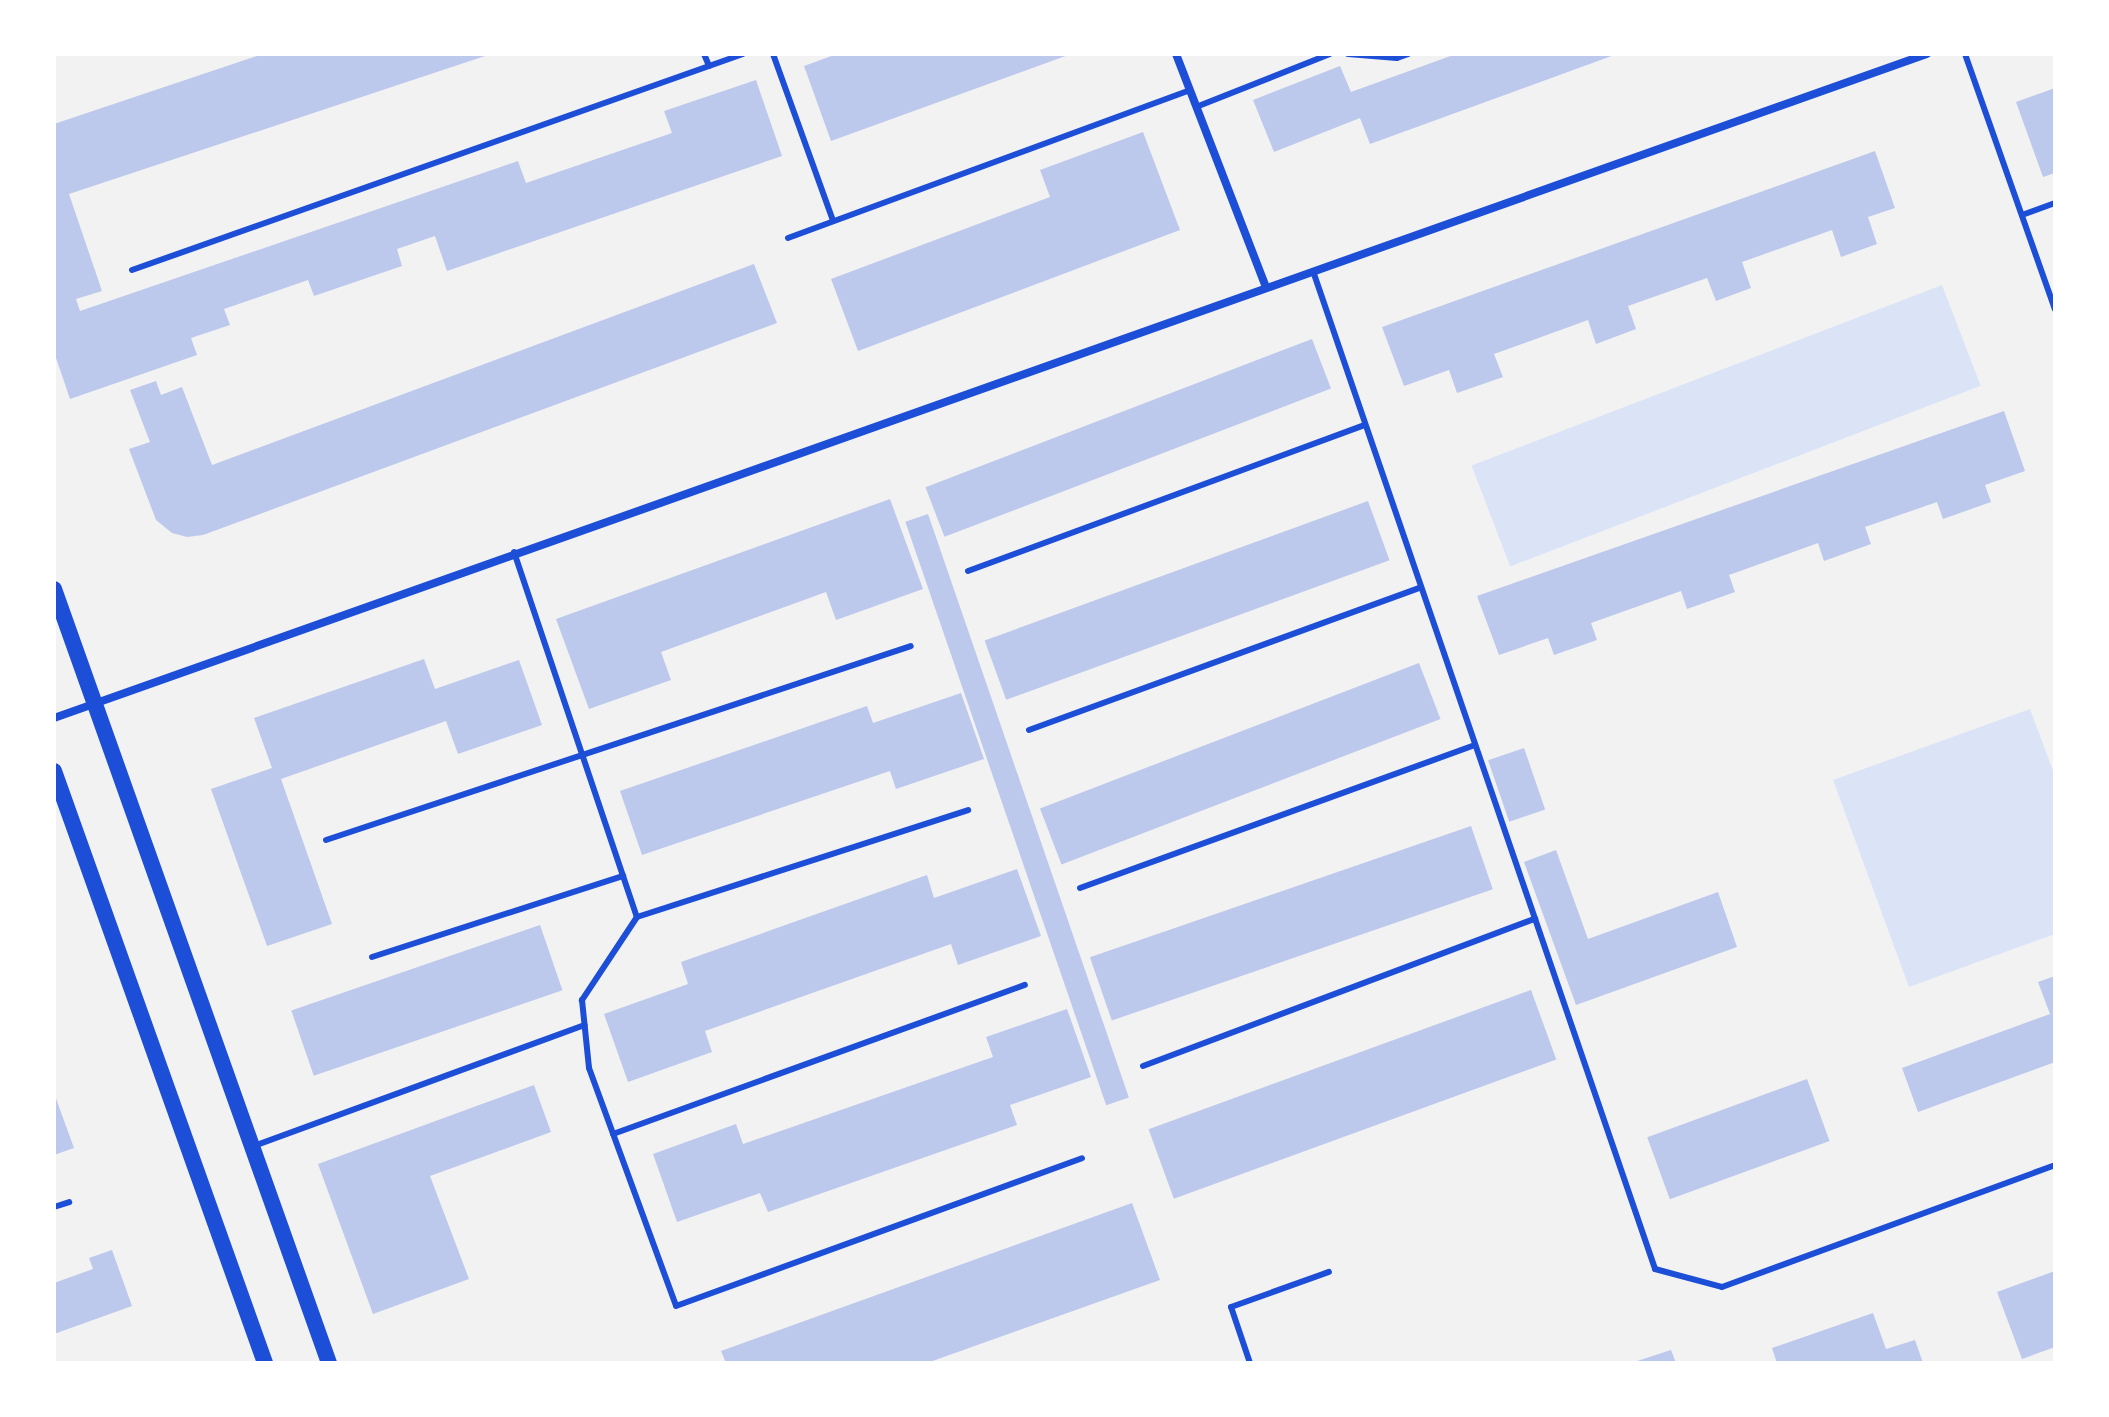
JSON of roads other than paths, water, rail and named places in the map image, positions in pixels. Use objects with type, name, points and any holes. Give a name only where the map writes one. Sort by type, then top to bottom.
[{"type":"main road","points":[[54,589],[329,1363]]},
{"type":"main road","points":[[54,771],[265,1363]]},
{"type":"street","points":[[1176,54],[1266,287]]},
{"type":"street","points":[[54,718],[514,552],[1927,54]]},
{"type":"lane","points":[[704,54],[709,66]]},
{"type":"lane","points":[[132,270],[743,54]]},
{"type":"lane","points":[[773,54],[833,221]]},
{"type":"lane","points":[[1196,107],[1330,54]]},
{"type":"lane","points":[[1348,54],[1397,58],[1408,54]]},
{"type":"lane","points":[[1965,54],[2055,310]]},
{"type":"lane","points":[[788,238],[1190,90]]},
{"type":"lane","points":[[2022,215],[2055,203]]},
{"type":"lane","points":[[1313,271],[1655,1269],[1722,1287],[2055,1165]]},
{"type":"lane","points":[[968,571],[1365,425]]},
{"type":"lane","points":[[514,552],[637,917]]},
{"type":"lane","points":[[1029,730],[1421,587]]},
{"type":"lane","points":[[326,840],[911,646]]},
{"type":"lane","points":[[1080,888],[1475,745]]},
{"type":"lane","points":[[968,810],[637,917],[582,1000],[589,1068],[676,1306],[1082,1158]]},
{"type":"lane","points":[[372,957],[623,876]]},
{"type":"lane","points":[[1143,1066],[1535,919]]},
{"type":"lane","points":[[613,1134],[1025,985]]},
{"type":"lane","points":[[252,1146],[585,1025]]},
{"type":"lane","points":[[54,1207],[69,1202]]},
{"type":"lane","points":[[1250,1363],[1231,1307],[1329,1272]]}]
